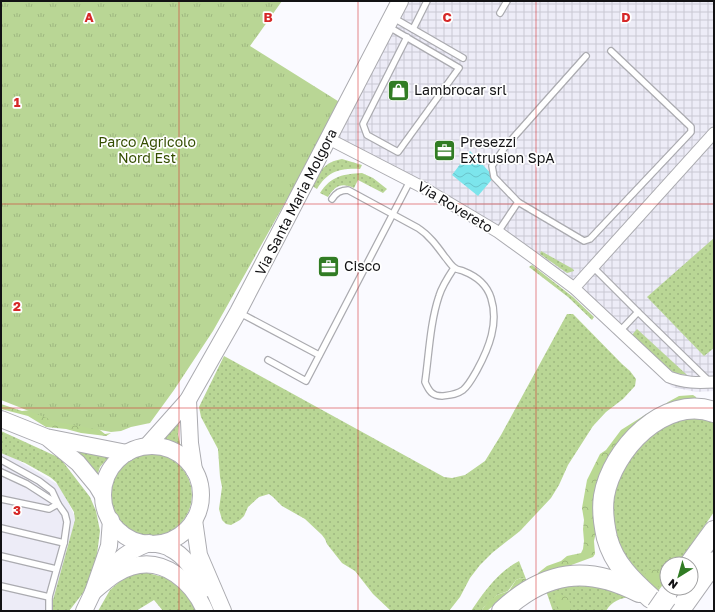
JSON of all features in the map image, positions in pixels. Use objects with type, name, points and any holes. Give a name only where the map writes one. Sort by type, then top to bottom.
[{"type":"highway","points":[[502,611],[518,597],[532,588],[547,582],[570,576],[594,576],[607,579],[622,584],[651,598],[619,565],[612,551],[604,524],[604,497],[608,483],[620,456],[646,427],[663,417],[686,409],[706,409],[714,412]]},
{"type":"highway","points":[[695,556],[712,531]]},
{"type":"highway","points":[[675,604],[714,562]]},
{"type":"highway","points":[[675,604],[714,584]]},
{"type":"main road","name":"Via Santa Maria Molgora","points":[[147,446],[188,400],[238,312],[400,1]]},
{"type":"main road","points":[[86,604],[115,563],[121,557],[127,553],[153,544],[167,542],[176,537],[189,527],[198,512],[201,495],[200,486],[194,470],[190,443],[188,400]]},
{"type":"main road","points":[[1,419],[46,437],[127,453]]},
{"type":"main road","points":[[46,437],[78,463],[97,486],[103,496]]},
{"type":"main road","points":[[194,470],[182,456],[175,452],[158,446],[147,446],[127,453],[115,463],[110,470],[104,485],[103,496],[111,520],[121,532],[139,542],[172,549],[183,558],[204,588],[212,611]]},
{"type":"main road","points":[[86,604],[109,546],[111,520]]},
{"type":"main road","points":[[194,520],[199,555],[223,611]]},
{"type":"main road","points":[[86,604],[110,578],[124,570],[138,565],[157,565],[183,579],[194,590],[205,611]]},
{"type":"street","points":[[574,288],[714,133]]},
{"type":"street","name":"Via Rovereto","points":[[329,139],[410,181],[498,232],[549,268],[574,288],[669,377],[691,383],[712,382]]},
{"type":"lane","points":[[413,29],[427,1]]},
{"type":"lane","points":[[500,13],[507,1]]},
{"type":"lane","points":[[389,21],[413,29],[463,58]]},
{"type":"lane","points":[[389,21],[407,37],[459,68],[398,152],[367,135],[363,124],[407,37]]},
{"type":"lane","points":[[586,56],[505,147],[492,166],[494,177],[518,202],[584,241],[590,239],[691,132],[692,127],[611,51]]},
{"type":"lane","points":[[268,360],[306,381],[410,181]]},
{"type":"lane","points":[[332,199],[339,192],[348,190],[392,214],[425,233],[454,268],[474,276],[484,284],[491,297],[494,317],[492,336],[482,360],[470,382],[463,390],[454,395],[440,396],[433,395],[428,391],[425,382],[433,323],[439,296],[446,280],[454,268]]},
{"type":"lane","points":[[498,232],[518,202]]},
{"type":"lane","points":[[593,267],[712,382]]},
{"type":"lane","points":[[238,312],[319,355]]},
{"type":"lane","points":[[620,331],[638,312]]},
{"type":"lane","points":[[1,460],[52,491],[65,514],[67,522],[64,543],[44,611]]},
{"type":"lane","points":[[1,472],[27,484],[58,504]]},
{"type":"lane","points":[[1,499],[49,509],[58,504]]},
{"type":"lane","points":[[1,528],[64,543]]},
{"type":"lane","points":[[1,556],[56,568]]},
{"type":"lane","points":[[1,586],[48,598]]},
{"type":"lane","points":[[48,598],[49,611]]},
{"type":"shaded area","points":[[400,1],[714,1],[714,391],[696,392],[672,387],[571,292],[495,237],[420,193],[331,146]]},
{"type":"shaded area","points":[[1,450],[60,486],[81,529],[67,611],[1,611]]},
{"type":"green space","name":"Parco Agricolo Nord Est","points":[[1,1],[282,1],[250,46],[341,103],[213,331],[150,423],[121,431],[111,432],[57,422],[1,400]]},
{"type":"green space","points":[[342,159],[362,165],[360,169],[346,169],[330,174],[317,189],[312,186],[323,168],[331,162]]},
{"type":"green space","points":[[362,173],[373,178],[387,189],[383,193],[358,180],[354,188],[345,185],[339,186],[333,190],[328,197],[320,193],[333,179],[343,175]]},
{"type":"green space","points":[[714,238],[714,348],[704,356],[647,297]]},
{"type":"green space","points":[[541,251],[574,271],[567,273],[540,254]]},
{"type":"green space","points":[[532,265],[573,297],[594,317],[592,320],[568,297],[529,267]]},
{"type":"green space","points":[[567,314],[573,314],[630,371],[636,379],[635,386],[593,426],[568,465],[551,498],[520,531],[492,553],[480,565],[470,578],[460,597],[449,611],[391,611],[373,594],[355,571],[342,563],[322,535],[305,519],[282,506],[269,494],[259,497],[248,507],[244,516],[240,520],[231,525],[226,524],[222,520],[219,509],[222,487],[218,449],[201,417],[199,407],[224,356],[444,477],[452,478],[465,475],[485,461],[501,435]]},
{"type":"green space","points":[[637,329],[687,375],[675,373],[669,369],[632,335]]},
{"type":"green space","points":[[693,395],[697,400],[648,420],[598,523],[594,541],[595,554],[593,557],[539,577],[538,573],[547,566],[561,561],[567,556],[581,553],[583,549],[584,520],[582,508],[587,480],[600,454],[606,450],[621,430],[648,413],[658,410],[679,396]]},
{"type":"green space","points":[[1,404],[22,411],[32,410],[91,423],[105,434],[111,433],[106,436],[46,427],[28,416],[1,409]]},
{"type":"green space","points":[[687,414],[714,418],[714,512],[684,556],[659,556],[659,590],[656,594],[616,549],[609,498],[637,442]]},
{"type":"green space","points":[[179,420],[178,435],[181,447],[162,439]]},
{"type":"green space","points":[[1,431],[60,458],[90,497],[96,511],[100,531],[96,562],[88,584],[69,611],[53,611],[53,600],[75,520],[74,512],[56,482],[50,477],[25,463],[1,453]]},
{"type":"green space","points":[[73,449],[107,455],[108,458],[100,467],[97,476]]},
{"type":"green space","points":[[151,454],[167,458],[180,466],[188,479],[192,495],[188,511],[180,524],[167,532],[151,536],[135,532],[122,524],[114,511],[110,495],[114,479],[122,466],[135,458]]},
{"type":"green space","points":[[519,561],[526,579],[521,578],[516,580],[508,591],[497,595],[481,611],[471,611],[486,590],[498,577]]},
{"type":"green space","points":[[654,569],[659,572],[658,587],[651,585],[648,581],[645,573]]},
{"type":"green space","points":[[144,572],[167,578],[187,594],[196,611],[163,611],[154,600],[136,611],[98,611],[110,590],[126,576]]},
{"type":"green space","points":[[521,578],[526,579],[527,585],[500,600],[487,611],[481,611],[488,602],[497,595],[509,591],[516,580]]},
{"type":"green space","points":[[581,581],[631,597],[623,598],[617,601],[606,611],[553,611],[545,588]]},
{"type":"green space","points":[[558,593],[567,597],[570,602],[570,611],[558,611],[554,596]]},
{"type":"water","points":[[470,151],[494,177],[478,196],[452,175]]},
{"type":"place","name":"Lambrocar srl","points":[[399,90]]},
{"type":"place","name":"Presezzi Extrusion SpA","points":[[444,150]]},
{"type":"place","name":"Cisco","points":[[328,266]]}]
